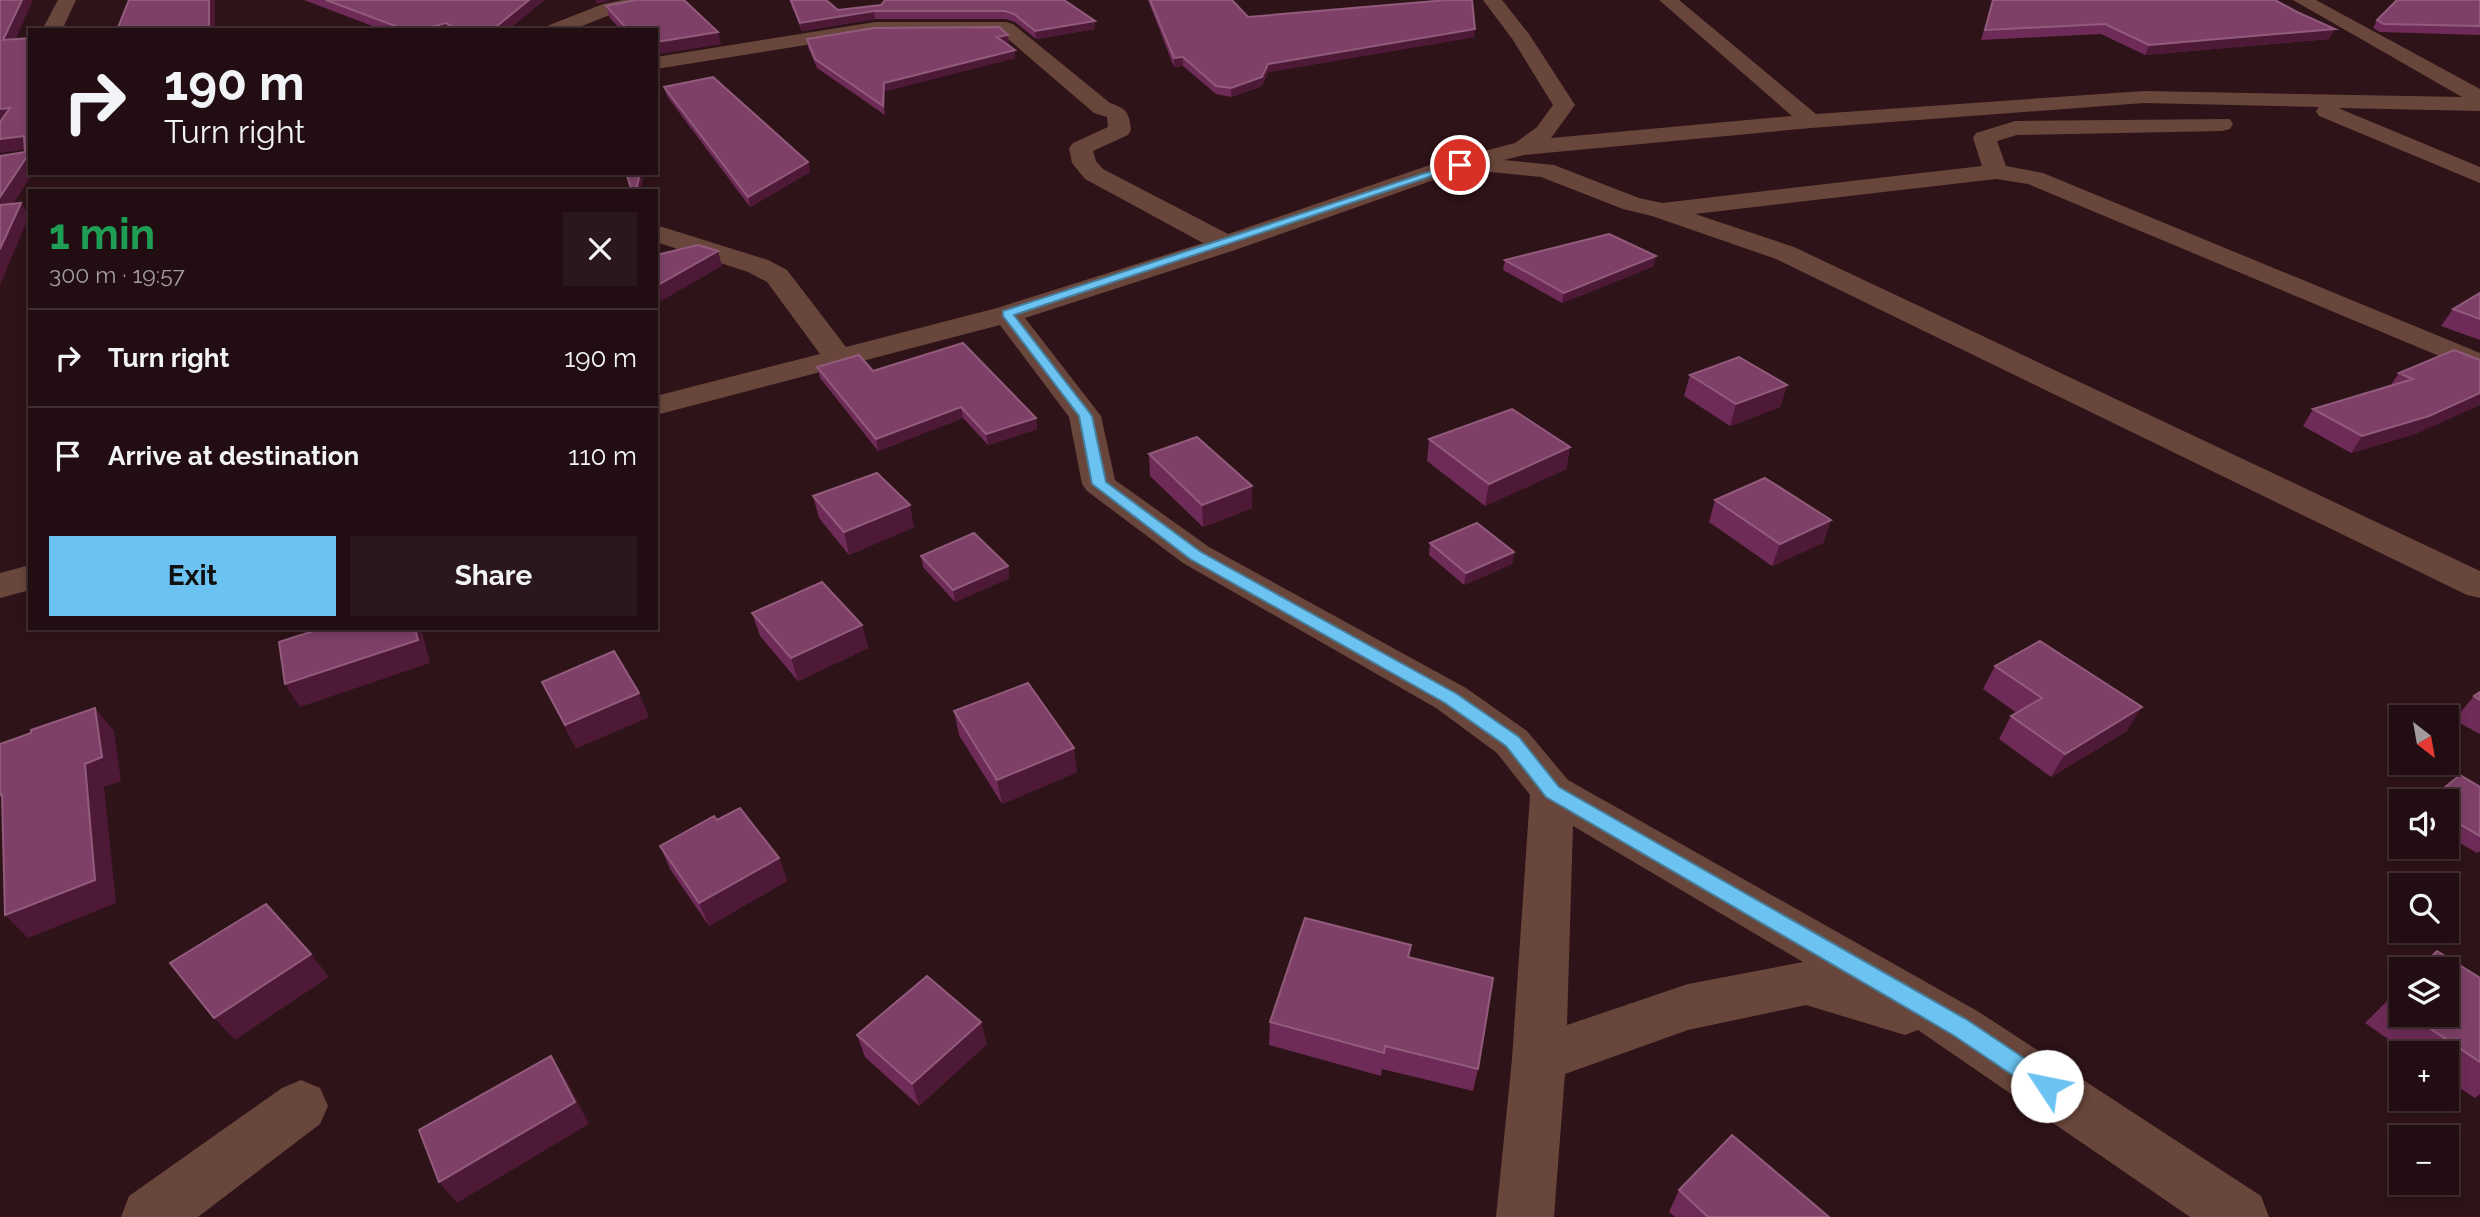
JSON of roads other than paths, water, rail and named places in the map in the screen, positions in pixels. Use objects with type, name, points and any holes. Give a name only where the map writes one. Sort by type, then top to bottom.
[{"type":"street","points":[[53,28],[67,0]]},
{"type":"street","points":[[559,28],[610,8],[654,0]]},
{"type":"street","points":[[1492,0],[1522,38],[1564,105],[1545,132],[1523,148]]},
{"type":"street","points":[[1668,0],[1811,121]]},
{"type":"street","points":[[2302,0],[2480,98]]},
{"type":"street","points":[[658,63],[875,28],[952,25],[1006,28],[1102,108],[1118,113],[1120,130],[1081,148],[1084,163],[1094,174],[1226,244]]},
{"type":"street","points":[[658,405],[1007,314],[1226,244],[1438,170],[1523,148],[1811,121],[2144,97],[2307,113],[2361,124],[2480,125]]},
{"type":"street","points":[[2307,113],[2480,104]]},
{"type":"street","points":[[1996,172],[1984,138],[2015,128],[2247,124]]},
{"type":"street","points":[[2361,124],[2480,176]]},
{"type":"street","points":[[1438,170],[1503,166],[1545,170],[1632,204],[1659,210],[1785,253],[2480,586]]},
{"type":"street","points":[[1659,210],[1996,172],[2034,178],[2480,364]]},
{"type":"street","points":[[658,234],[758,266],[777,276],[839,358]]},
{"type":"street","points":[[1007,314],[1086,416],[1099,484],[1196,555],[1451,698],[1513,742],[1552,792],[1961,1028],[2240,1217]]},
{"type":"street","points":[[0,586],[28,578]]},
{"type":"street","points":[[1525,1217],[1539,1059],[1552,792]]},
{"type":"street","points":[[1539,1059],[1688,1007],[1806,983],[1961,1028]]},
{"type":"street","points":[[150,1217],[302,1106]]}]
